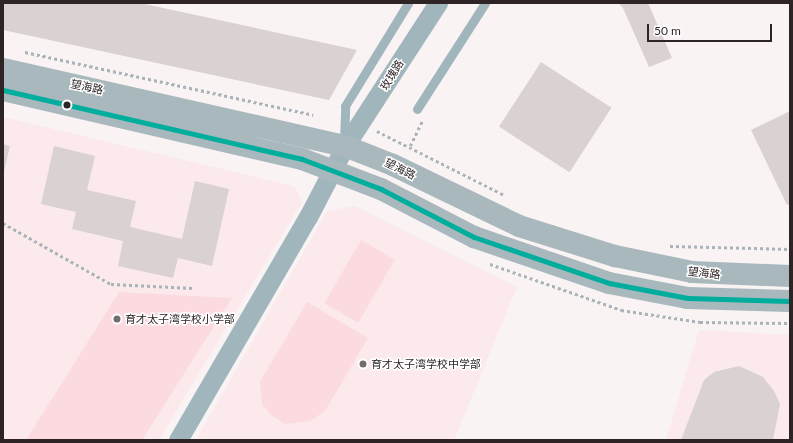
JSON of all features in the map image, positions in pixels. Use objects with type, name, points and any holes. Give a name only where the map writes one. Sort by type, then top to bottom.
[{"type":"main road","name":"望海路","points":[[3,69],[345,146],[393,165],[519,226],[608,254],[692,272],[790,276]]},
{"type":"main road","name":"望海路","points":[[3,90],[278,151],[333,169],[381,189],[474,237],[609,283],[688,298],[790,301]]},
{"type":"street","name":"玫瑰路","points":[[178,440],[345,146],[438,3]]},
{"type":"lane","points":[[345,146],[346,106],[408,3]]},
{"type":"lane","points":[[418,109],[485,3]]},
{"type":"path","points":[[18,51],[314,115]]},
{"type":"path","points":[[410,146],[425,121],[418,109]]},
{"type":"path","points":[[376,130],[410,146],[511,199]]},
{"type":"path","points":[[3,223],[111,284],[193,288]]},
{"type":"path","points":[[667,246],[790,249]]},
{"type":"shaded area","name":"育才太子湾学校小学部","points":[[3,117],[294,186],[302,202],[159,440],[6,440],[3,437]]},
{"type":"shaded area","name":"育才太子湾学校中学部","points":[[355,206],[517,287],[454,440],[196,440],[327,211]]},
{"type":"shaded area","points":[[361,240],[395,260],[358,323],[324,303]]},
{"type":"shaded area","points":[[119,292],[232,298],[142,440],[26,440]]},
{"type":"shaded area","points":[[307,302],[368,338],[325,411],[310,421],[285,424],[271,415],[262,404],[260,382]]},
{"type":"shaded area","points":[[699,330],[790,335],[790,440],[666,440]]},
{"type":"building","points":[[3,3],[140,3],[357,50],[329,100],[3,30]]},
{"type":"building","points":[[618,3],[648,3],[672,58],[649,67],[623,8]]},
{"type":"building","points":[[541,62],[611,108],[570,172],[499,127]]},
{"type":"building","points":[[790,111],[790,204],[787,205],[751,130]]},
{"type":"building","points":[[3,144],[10,146],[4,171],[3,171]]},
{"type":"building","points":[[54,146],[95,156],[87,190],[136,201],[130,227],[182,239],[195,181],[229,189],[212,266],[178,258],[173,278],[118,266],[123,241],[72,229],[76,212],[41,204]]},
{"type":"building","points":[[739,366],[763,377],[774,391],[780,404],[773,440],[681,440],[704,380],[714,372]]},
{"type":"transit line","points":[[3,90],[302,159],[381,189],[474,237],[609,283],[688,298],[790,301]]},
{"type":"place","name":"育才太子湾学校小学部","points":[[117,319]]},
{"type":"place","name":"育才太子湾学校中学部","points":[[363,364]]}]
